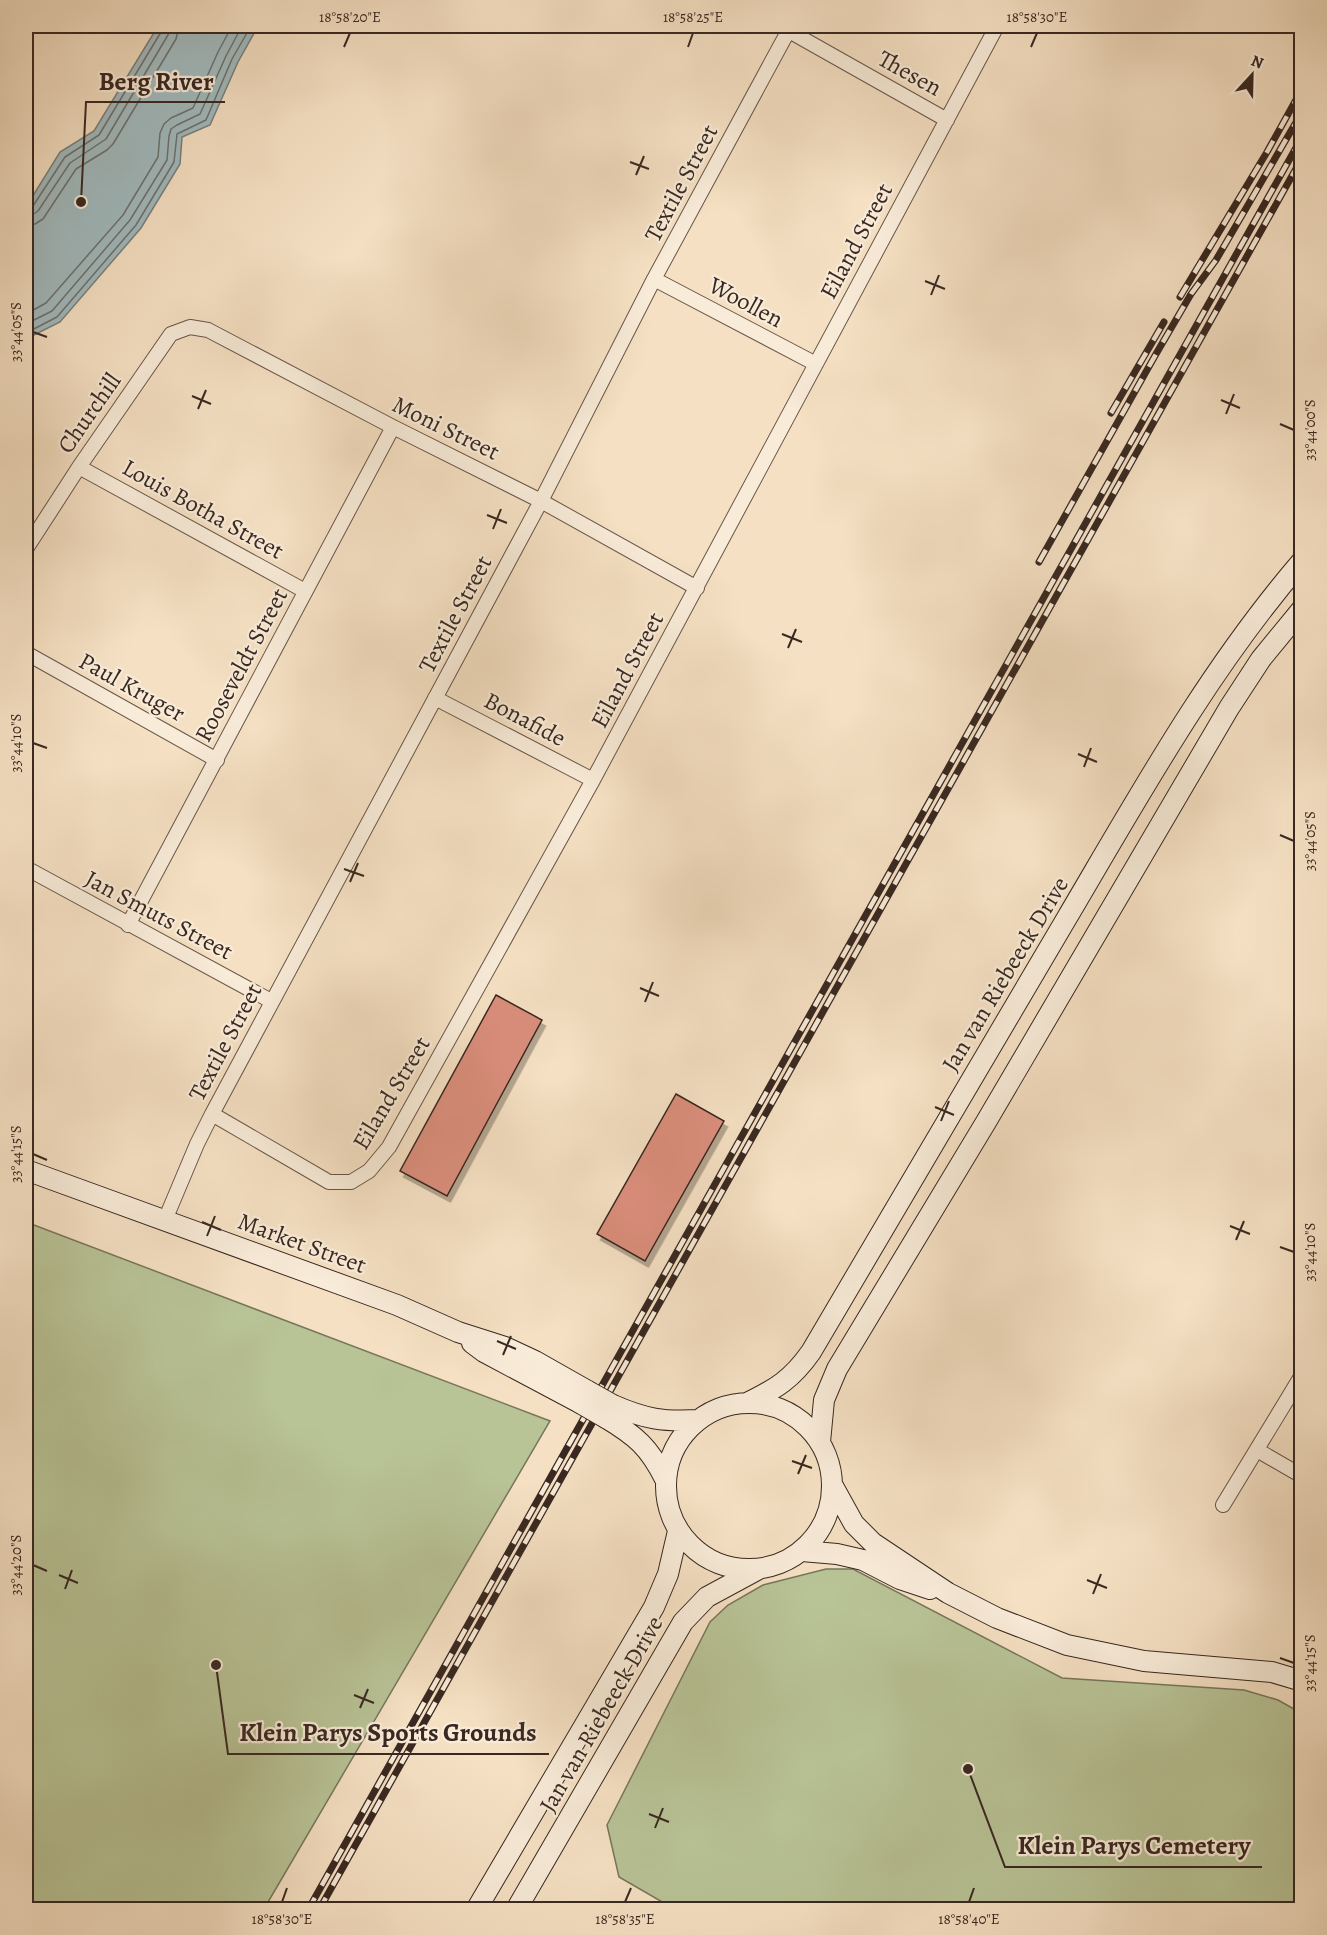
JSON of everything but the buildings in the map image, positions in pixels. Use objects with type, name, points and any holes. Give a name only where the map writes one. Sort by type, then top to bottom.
[{"type":"main road","name":"Jan van Riebeeck Drive","points":[[747,1403],[772,1391],[788,1379],[811,1352],[1156,770],[1225,660],[1246,630],[1302,561]]},
{"type":"main road","points":[[820,1442],[824,1400],[837,1369],[986,1122],[1224,716],[1261,659],[1302,609]]},
{"type":"main road","name":"Market Street","points":[[26,1170],[397,1305],[458,1332],[505,1347],[535,1361],[584,1397],[610,1412],[646,1447],[665,1479]]},
{"type":"main road","points":[[734,1404],[768,1405],[789,1413],[806,1425],[820,1442],[830,1463],[833,1486],[830,1510],[819,1533],[802,1551],[788,1561],[756,1570],[734,1568],[712,1561],[693,1548],[678,1531],[670,1515],[665,1479],[670,1456],[681,1436],[698,1420],[734,1404]]},
{"type":"main road","name":"Market Street","points":[[610,1412],[670,1422],[698,1420]]},
{"type":"main road","points":[[833,1486],[854,1524],[863,1535],[948,1593],[997,1618],[1067,1645],[1144,1661],[1272,1672],[1302,1681]]},
{"type":"main road","name":"Jan van Riebeeck Drive","points":[[476,1910],[654,1606],[668,1574],[678,1531]]},
{"type":"main road","points":[[802,1551],[837,1554],[863,1560],[900,1579],[948,1593]]},
{"type":"main road","name":"Jan van Riebeeck Drive","points":[[516,1910],[683,1622],[707,1598],[756,1570]]},
{"type":"street","name":"Eiland Street","points":[[212,1114],[328,1182],[351,1182],[369,1171],[389,1147],[593,780],[997,26]]},
{"type":"street","name":"Thesen","points":[[790,28],[947,120]]},
{"type":"street","name":"Textile Street","points":[[165,1220],[196,1144],[542,501],[654,279],[790,28]]},
{"type":"street","name":"Woollen","points":[[654,279],[816,364]]},
{"type":"street","name":"Moni Street","points":[[171,334],[190,327],[208,330],[393,427],[542,501],[697,588]]},
{"type":"street","name":"Churchill","points":[[26,549],[79,466],[171,334]]},
{"type":"street","name":"Rooseveldt Street","points":[[129,925],[393,427]]},
{"type":"street","name":"Louis Botha Street","points":[[79,466],[305,591]]},
{"type":"street","name":"Paul Kruger","points":[[26,653],[217,760]]},
{"type":"street","name":"Bonafide","points":[[435,698],[593,780]]},
{"type":"street","name":"Jan Smuts Street","points":[[26,868],[272,1001]]},
{"type":"street","points":[[1223,1505],[1302,1375]]},
{"type":"street","points":[[1257,1450],[1302,1476]]},
{"type":"green space","points":[[26,1222],[550,1421],[264,1909],[26,1909]]},
{"type":"green space","points":[[826,1569],[853,1569],[1062,1678],[1244,1690],[1278,1700],[1301,1713],[1301,1909],[676,1910],[619,1877],[607,1825],[710,1622],[728,1605],[763,1585]]},
{"type":"water","points":[[158,26],[258,26],[238,62],[210,125],[182,137],[180,164],[141,228],[60,322],[26,339],[26,207],[60,152],[94,131]]},
{"type":"railway","points":[[1180,297],[1302,89]]},
{"type":"railway","points":[[1039,562],[1191,294],[1216,260],[1302,112]]},
{"type":"railway","points":[[308,1910],[1302,137]]},
{"type":"railway","points":[[319,1910],[1302,158]]},
{"type":"railway","points":[[1111,413],[1164,322]]},
{"type":"place","name":"Berg River","points":[[81,202]]},
{"type":"place","name":"Klein Parys Sports Grounds","points":[[216,1665]]},
{"type":"place","name":"Klein Parys Cemetery","points":[[968,1769]]}]
